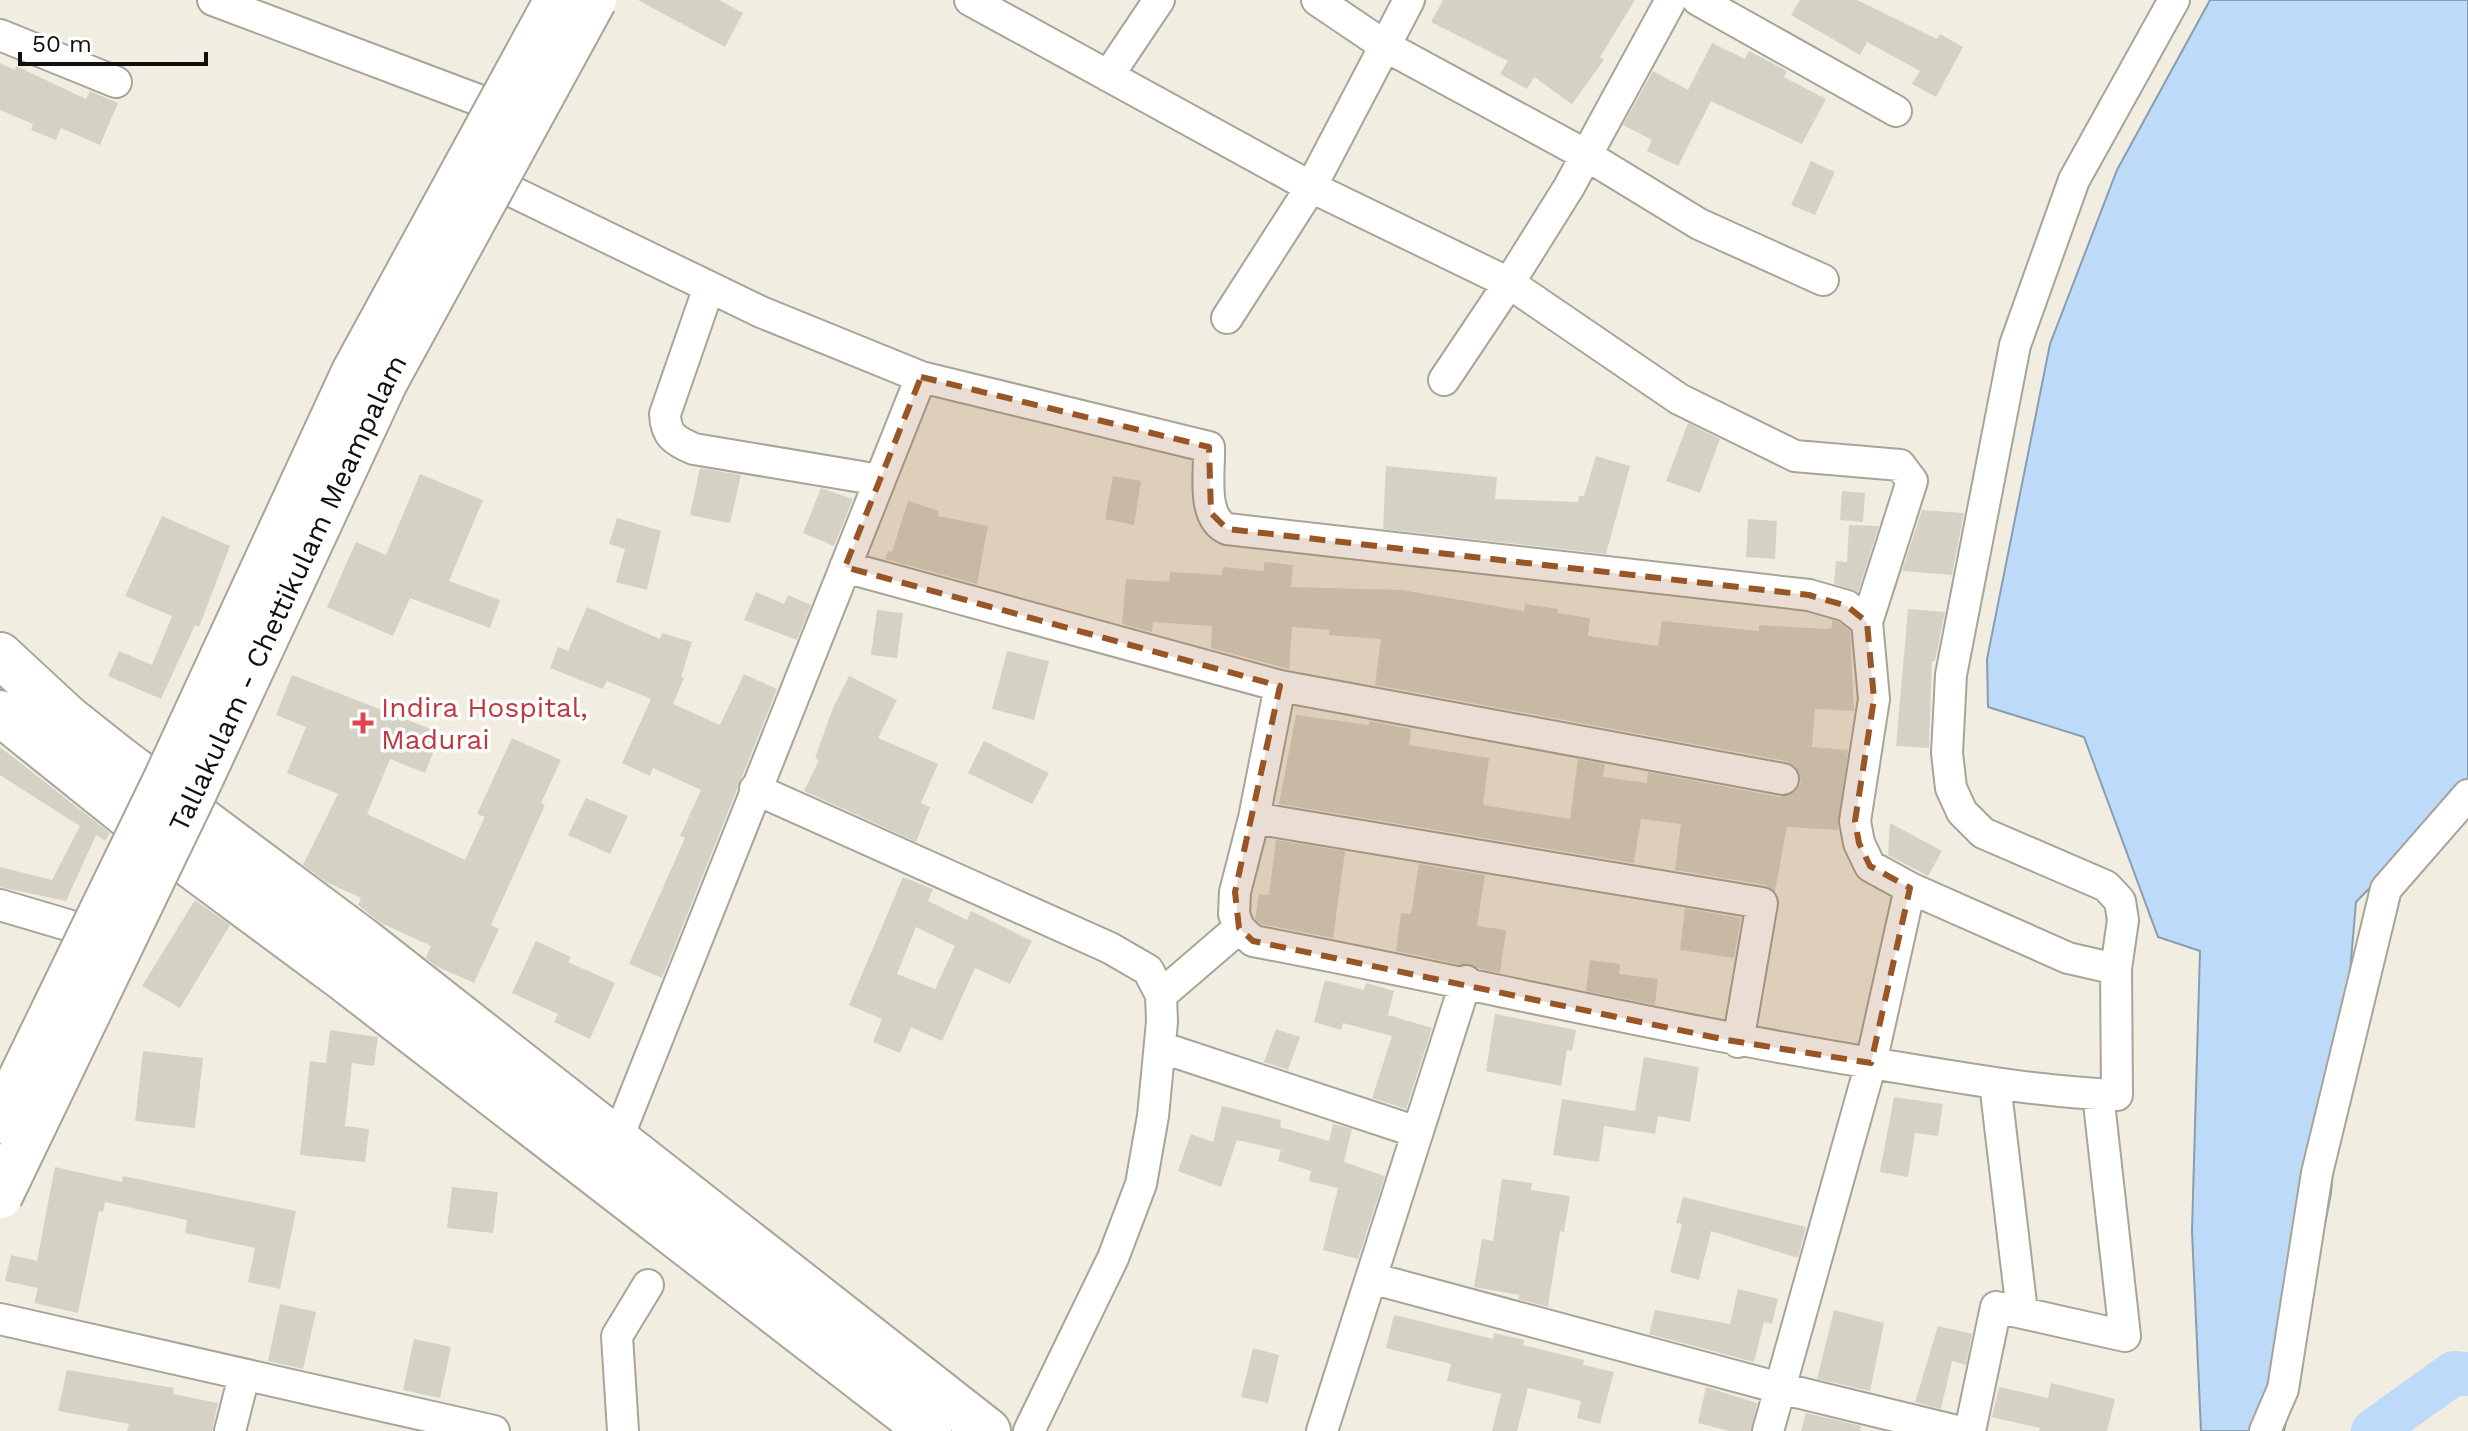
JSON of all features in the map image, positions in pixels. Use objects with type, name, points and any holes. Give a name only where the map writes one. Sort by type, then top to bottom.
[{"type":"main road","name":"Tallakulam - Chettikulam Meampalam","points":[[0,1121],[166,779],[347,386],[557,0]]},
{"type":"main road","name":"Tallakulam - Chettikulam Meampalam","points":[[0,1196],[194,793],[385,382],[594,0]]},
{"type":"main road","points":[[0,655],[68,718],[121,760],[365,942],[988,1431]]},
{"type":"main road","points":[[0,713],[177,855],[343,978],[929,1431]]},
{"type":"street","points":[[213,0],[489,104]]},
{"type":"street","points":[[970,0],[1311,187],[1509,283],[1679,399],[1795,456],[1900,465],[1912,481],[1867,622],[1874,699],[1855,821],[1859,843],[1870,866],[1910,888],[2068,958],[2116,969]]},
{"type":"street","points":[[1108,76],[1159,0]]},
{"type":"street","points":[[1317,0],[1385,46],[1586,155],[1699,224],[1823,280]]},
{"type":"street","points":[[1227,318],[1311,187],[1409,0]]},
{"type":"street","points":[[1444,380],[1509,283],[1586,155],[1671,0]]},
{"type":"street","points":[[1698,0],[1896,111]]},
{"type":"street","points":[[1280,686],[1254,818],[1235,892],[1234,914],[1239,928],[1253,941],[1466,981],[1738,1042],[2053,1093],[2117,1095],[2116,969],[2123,920],[2120,901],[2106,886],[1983,833],[1962,812],[1951,788],[1947,753],[1951,675],[2015,345],[2074,180],[2174,0]]},
{"type":"street","points":[[0,35],[116,82]]},
{"type":"street","points":[[503,187],[709,287],[921,377],[1209,447],[1211,513],[1216,524],[1227,529],[1809,595],[1847,606],[1867,622]]},
{"type":"street","points":[[709,287],[665,414],[665,430],[674,440],[694,449],[880,480]]},
{"type":"street","points":[[617,1140],[921,377]]},
{"type":"street","points":[[845,567],[1280,686],[1783,779]]},
{"type":"street","points":[[755,789],[1110,948],[1148,970],[1161,995],[1160,1047],[1153,1116],[1141,1184],[1113,1258],[1029,1431]]},
{"type":"street","points":[[2265,1431],[2283,1389],[2317,1173],[2386,889],[2468,795]]},
{"type":"street","points":[[1254,818],[1762,903],[1738,1042]]},
{"type":"street","points":[[1768,1431],[1871,1063],[1910,888]]},
{"type":"street","points":[[0,905],[81,929]]},
{"type":"street","points":[[1161,995],[1239,928]]},
{"type":"street","points":[[1327,1430],[1371,1278],[1466,981]]},
{"type":"street","points":[[1160,1047],[1417,1132]]},
{"type":"street","points":[[1995,1083],[2022,1312]]},
{"type":"street","points":[[1970,1431],[1996,1307],[2125,1336],[2098,1094]]},
{"type":"street","points":[[1371,1278],[1780,1388],[1957,1431]]},
{"type":"street","points":[[623,1431],[617,1336],[648,1285]]},
{"type":"street","points":[[0,1319],[493,1431]]},
{"type":"street","points":[[230,1431],[244,1376]]},
{"type":"highlighted area","points":[[921,377],[1209,447],[1211,513],[1227,529],[1809,595],[1847,606],[1867,622],[1874,699],[1855,821],[1859,843],[1870,866],[1910,888],[1871,1063],[1727,1040],[1253,941],[1239,928],[1235,892],[1280,686],[845,567]]},
{"type":"water","points":[[2210,0],[2468,0],[2468,783],[2451,805],[2356,902],[2331,1193],[2284,1431],[2201,1431],[2192,1231],[2200,951],[2158,937],[2084,737],[1988,707],[1987,659],[2050,344],[2117,170]]},
{"type":"building","points":[[638,0],[719,0],[743,13],[725,47]]},
{"type":"building","points":[[1443,0],[1635,0],[1600,57],[1604,60],[1572,104],[1534,77],[1527,89],[1500,74],[1508,61],[1431,22]]},
{"type":"building","points":[[1800,0],[1857,0],[1937,39],[1940,34],[1963,47],[1936,97],[1912,84],[1920,71],[1867,42],[1860,55],[1791,15]]},
{"type":"building","points":[[1712,43],[1745,59],[1749,51],[1787,71],[1784,77],[1826,99],[1802,144],[1711,101],[1678,166],[1647,151],[1652,140],[1623,125],[1653,71],[1688,90]]},
{"type":"building","points":[[0,63],[15,70],[16,66],[86,99],[90,91],[118,103],[100,145],[61,128],[56,140],[31,130],[33,124],[0,110]]},
{"type":"building","points":[[1811,161],[1835,172],[1815,215],[1791,205]]},
{"type":"building","points":[[1688,423],[1720,439],[1700,493],[1666,481]]},
{"type":"building","points":[[1596,456],[1630,466],[1606,554],[1383,529],[1386,466],[1497,477],[1495,499],[1578,502],[1579,496],[1584,496]]},
{"type":"building","points":[[700,468],[741,475],[730,523],[690,515]]},
{"type":"building","points":[[420,474],[483,500],[449,581],[500,600],[490,628],[410,598],[393,636],[327,607],[356,542],[386,555]]},
{"type":"building","points":[[1113,476],[1141,481],[1134,525],[1105,519]]},
{"type":"building","points":[[821,488],[853,499],[834,546],[803,533]]},
{"type":"building","points":[[1842,491],[1865,493],[1863,522],[1840,520]]},
{"type":"building","points":[[908,501],[939,511],[938,516],[988,526],[977,584],[885,559],[888,551],[892,552]]},
{"type":"building","points":[[1922,510],[1964,513],[1952,575],[1902,571]]},
{"type":"building","points":[[162,516],[230,546],[199,627],[195,625],[161,699],[108,676],[119,651],[152,665],[172,616],[125,596]]},
{"type":"building","points":[[617,518],[661,531],[647,590],[616,582],[625,549],[609,544]]},
{"type":"building","points":[[1748,519],[1777,521],[1775,559],[1746,557]]},
{"type":"building","points":[[1849,525],[1879,526],[1858,592],[1834,584],[1836,561],[1847,562]]},
{"type":"building","points":[[1264,562],[1293,565],[1291,587],[1402,590],[1524,611],[1525,604],[1558,609],[1557,613],[1590,618],[1588,636],[1658,646],[1662,621],[1759,631],[1759,625],[1826,629],[1832,628],[1832,620],[1839,622],[1850,631],[1854,711],[1815,709],[1812,747],[1848,750],[1838,830],[1787,827],[1775,891],[1765,885],[1675,870],[1681,824],[1641,819],[1634,863],[1279,804],[1296,715],[1369,725],[1370,721],[1411,729],[1409,745],[1489,758],[1483,805],[1570,819],[1578,759],[1605,764],[1603,777],[1647,783],[1648,772],[1780,797],[1796,791],[1801,782],[1795,766],[1786,761],[1375,685],[1381,639],[1329,635],[1329,630],[1292,627],[1289,669],[1211,648],[1212,626],[1153,622],[1152,632],[1122,624],[1126,579],[1169,582],[1170,572],[1222,575],[1223,567],[1264,571]]},
{"type":"building","points":[[756,592],[784,604],[788,595],[811,605],[797,640],[744,620]]},
{"type":"building","points":[[587,607],[660,639],[662,633],[692,642],[681,677],[684,678],[673,704],[720,725],[744,674],[777,689],[662,978],[629,964],[685,838],[680,836],[701,790],[653,768],[650,776],[622,763],[651,699],[607,681],[603,689],[550,668],[558,647],[568,651]]},
{"type":"building","points":[[1908,609],[1945,612],[1935,661],[1932,661],[1929,748],[1896,746]]},
{"type":"building","points":[[877,610],[903,613],[897,658],[871,655]]},
{"type":"building","points":[[1007,651],[1049,661],[1034,720],[992,709]]},
{"type":"building","points":[[292,675],[441,733],[425,773],[390,759],[367,814],[465,860],[485,817],[477,814],[512,738],[561,760],[541,803],[545,805],[491,925],[499,929],[474,983],[436,966],[426,958],[431,946],[381,923],[358,905],[361,898],[326,882],[303,865],[338,794],[287,773],[306,727],[276,715]]},
{"type":"building","points":[[849,676],[897,700],[878,738],[938,764],[921,803],[930,807],[916,842],[804,791],[819,760],[815,758],[833,708]]},
{"type":"building","points":[[984,741],[1049,773],[1032,804],[968,773]]},
{"type":"building","points":[[0,747],[110,833],[105,841],[96,835],[66,901],[0,887],[0,867],[52,880],[80,826],[0,775]]},
{"type":"building","points":[[586,798],[628,816],[610,854],[568,835]]},
{"type":"building","points":[[1890,823],[1942,851],[1928,876],[1888,855]]},
{"type":"building","points":[[1276,840],[1345,851],[1333,938],[1261,924],[1255,919],[1259,894],[1269,895]]},
{"type":"building","points":[[1419,864],[1485,875],[1477,926],[1506,930],[1500,973],[1396,951],[1401,913],[1411,914]]},
{"type":"building","points":[[903,877],[933,889],[928,901],[967,920],[971,911],[1032,941],[1010,984],[975,968],[942,1041],[911,1027],[900,1053],[873,1042],[882,1019],[849,1005]],"holes":[[[916,927],[955,946],[935,989],[897,974]]]},
{"type":"building","points":[[195,900],[230,925],[180,1008],[142,986]]},
{"type":"building","points":[[1685,908],[1741,918],[1734,958],[1680,950]]},
{"type":"building","points":[[536,941],[571,957],[568,962],[615,983],[590,1039],[554,1022],[558,1014],[512,993]]},
{"type":"building","points":[[1590,960],[1620,964],[1619,974],[1658,979],[1655,1005],[1586,991]]},
{"type":"building","points":[[1325,980],[1364,990],[1366,983],[1394,991],[1388,1015],[1432,1028],[1406,1109],[1372,1098],[1392,1036],[1343,1023],[1341,1030],[1314,1022]]},
{"type":"building","points":[[1495,1014],[1576,1030],[1572,1051],[1567,1050],[1561,1086],[1486,1071]]},
{"type":"building","points":[[1276,1029],[1300,1037],[1288,1070],[1264,1062]]},
{"type":"building","points":[[330,1030],[378,1037],[374,1066],[352,1063],[345,1126],[369,1129],[365,1162],[300,1155],[310,1061],[326,1063]]},
{"type":"building","points":[[143,1051],[203,1058],[195,1128],[135,1121]]},
{"type":"building","points":[[1644,1057],[1699,1067],[1690,1122],[1658,1116],[1655,1134],[1604,1126],[1599,1162],[1553,1155],[1562,1099],[1635,1111]]},
{"type":"building","points":[[1894,1097],[1943,1104],[1938,1136],[1915,1133],[1908,1177],[1880,1172]]},
{"type":"building","points":[[1222,1106],[1281,1120],[1280,1127],[1329,1141],[1333,1124],[1352,1129],[1344,1162],[1385,1176],[1358,1259],[1323,1250],[1338,1188],[1309,1181],[1311,1171],[1278,1161],[1281,1150],[1237,1140],[1221,1187],[1178,1171],[1191,1134],[1213,1142]]},
{"type":"building","points":[[55,1167],[122,1182],[123,1176],[296,1211],[280,1289],[248,1282],[255,1248],[185,1233],[187,1220],[105,1202],[103,1212],[99,1211],[78,1313],[34,1303],[38,1288],[5,1281],[11,1255],[37,1261]]},
{"type":"building","points":[[1502,1179],[1532,1183],[1531,1190],[1570,1196],[1564,1232],[1560,1231],[1548,1307],[1518,1299],[1519,1295],[1474,1287],[1482,1239],[1493,1241]]},
{"type":"building","points":[[452,1187],[498,1192],[493,1233],[447,1228]]},
{"type":"building","points":[[1683,1197],[1806,1227],[1798,1258],[1711,1231],[1699,1280],[1670,1272],[1682,1224],[1676,1223]]},
{"type":"building","points":[[1738,1289],[1778,1299],[1772,1324],[1764,1322],[1754,1362],[1649,1334],[1655,1310],[1730,1324]]},
{"type":"building","points":[[280,1304],[316,1312],[303,1369],[268,1361]]},
{"type":"building","points":[[1834,1310],[1884,1323],[1870,1391],[1817,1379]]},
{"type":"building","points":[[1394,1315],[1493,1339],[1494,1333],[1524,1340],[1523,1345],[1584,1360],[1583,1365],[1614,1372],[1600,1424],[1577,1418],[1581,1401],[1528,1388],[1517,1431],[1492,1431],[1501,1394],[1447,1381],[1451,1364],[1386,1348]]},
{"type":"building","points":[[1938,1326],[1972,1334],[1966,1365],[1952,1361],[1941,1409],[1915,1402]]},
{"type":"building","points":[[414,1339],[451,1347],[440,1398],[403,1390]]},
{"type":"building","points":[[1253,1348],[1279,1355],[1268,1403],[1241,1397]]},
{"type":"building","points":[[67,1370],[174,1388],[173,1394],[218,1403],[212,1431],[127,1431],[129,1424],[58,1411]]},
{"type":"building","points":[[2051,1383],[2115,1399],[2107,1431],[2039,1431],[2040,1428],[1992,1417],[1999,1387],[2048,1398]]},
{"type":"building","points":[[1706,1387],[1757,1403],[1751,1431],[1729,1431],[1698,1423]]},
{"type":"building","points":[[1806,1413],[1861,1426],[1860,1431],[1801,1431]]},
{"type":"waterway","points":[[0,687],[34,715]]},
{"type":"waterway","points":[[2373,1431],[2454,1373],[2468,1374]]},
{"type":"place","name":"Indira Hospital, Madurai","points":[[363,723]]}]
